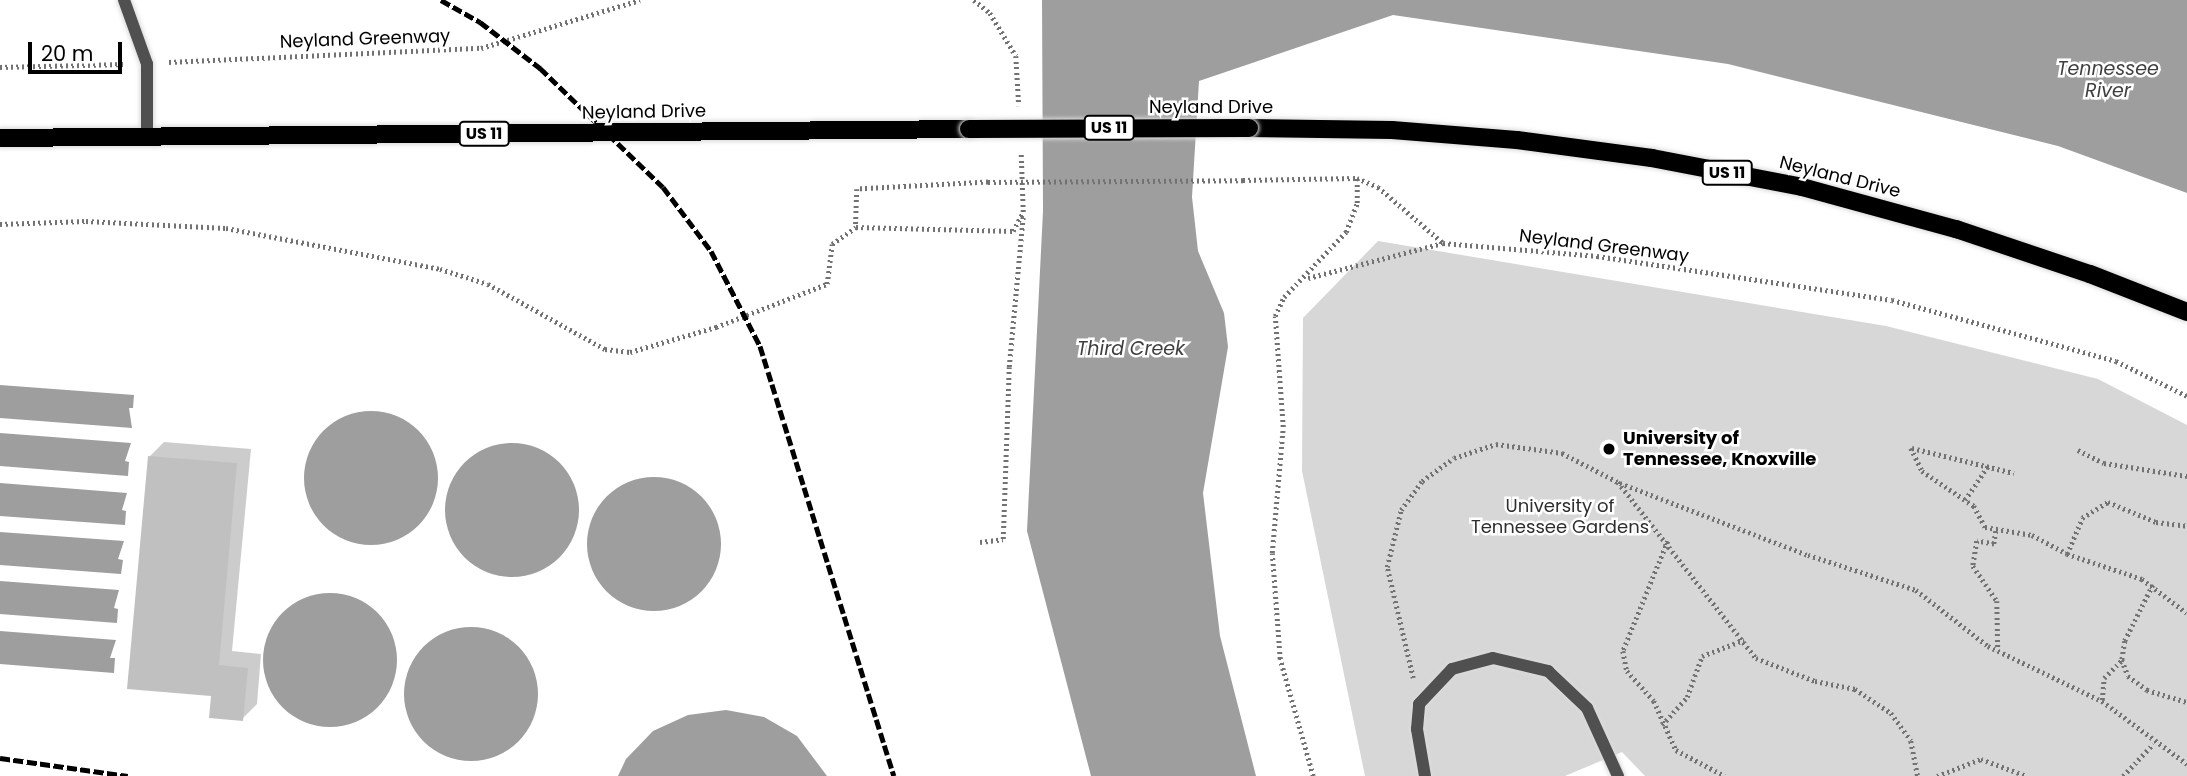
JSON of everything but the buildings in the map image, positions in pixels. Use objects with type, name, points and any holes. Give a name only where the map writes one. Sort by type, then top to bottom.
[{"type":"main road","name":"Neyland Drive","points":[[0,138],[969,129],[1392,130],[1517,140],[1652,158],[1802,187],[1956,229],[2187,312]]},
{"type":"lane","points":[[124,0],[147,64],[147,135]]},
{"type":"lane","points":[[1425,776],[1417,729],[1419,704],[1452,669],[1493,657],[1548,671],[1587,708],[1618,776]]},
{"type":"path","name":"Neyland Greenway","points":[[0,67],[147,64],[481,48],[640,0]]},
{"type":"path","points":[[974,0],[990,13],[1016,56],[1019,121]]},
{"type":"path","points":[[979,542],[1003,539],[1009,367],[1023,212],[1020,147]]},
{"type":"path","points":[[856,227],[857,189],[988,182],[1357,178],[1378,187],[1443,243]]},
{"type":"path","points":[[1313,776],[1280,659],[1272,553],[1283,427],[1275,316],[1284,297],[1306,278],[1346,232],[1357,203],[1357,178]]},
{"type":"path","points":[[0,224],[86,221],[226,228],[440,269],[488,285],[605,349],[630,352],[716,327],[827,284],[832,244],[856,227],[1013,231],[1023,212]]},
{"type":"path","name":"Neyland Greenway","points":[[1306,278],[1443,243],[1597,257],[1892,300],[2116,361],[2187,396]]},
{"type":"path","points":[[1419,704],[1387,567],[1401,510],[1422,481],[1454,458],[1496,444],[1562,453],[1618,482],[1808,555],[1916,590],[1998,651],[2102,701],[2153,744],[2187,764]]},
{"type":"path","points":[[2014,473],[1911,448],[1922,471],[1974,506],[1985,527],[2032,535],[2067,554],[2153,586],[2187,614]]},
{"type":"path","points":[[2078,450],[2104,463],[2187,476]]},
{"type":"path","points":[[1965,500],[1987,466]]},
{"type":"path","points":[[1618,482],[1668,541],[1756,658],[1815,681],[1855,689],[1891,713],[1911,741],[1917,776]]},
{"type":"path","points":[[2067,554],[2082,518],[2108,502],[2157,522],[2187,526]]},
{"type":"path","points":[[1996,531],[1994,544],[1977,541],[1972,566],[1997,601],[1998,651]]},
{"type":"path","points":[[1668,541],[1623,651],[1627,671],[1648,691],[1676,750],[1726,776]]},
{"type":"path","points":[[2153,586],[2125,641],[2122,660],[2128,676],[2147,690],[2187,702]]},
{"type":"path","points":[[1662,725],[1687,696],[1702,656],[1744,640]]},
{"type":"path","points":[[2102,701],[2104,678],[2122,660]]},
{"type":"path","points":[[2123,776],[2153,744]]},
{"type":"path","points":[[1937,776],[1982,759],[2026,776]]},
{"type":"green space","name":"University of Tennessee Gardens","points":[[1378,241],[1886,326],[2098,379],[2187,425],[2187,776],[1645,776],[1622,752],[1565,776],[1365,776],[1302,471],[1303,318]]},
{"type":"water","points":[[1042,0],[2187,0],[2187,193],[2058,146],[1728,64],[1393,15],[1199,81],[1192,197],[1198,251],[1224,313],[1228,347],[1203,493],[1220,636],[1256,776],[1091,776],[1027,531],[1043,211]]},
{"type":"water","points":[[0,385],[134,395],[133,408],[129,408],[132,428],[0,418]]},
{"type":"water","points":[[371,411],[396,417],[418,431],[432,453],[438,478],[432,503],[418,525],[396,539],[371,545],[346,539],[324,525],[310,503],[304,478],[310,453],[324,431],[346,417]]},
{"type":"water","points":[[0,433],[131,443],[125,461],[129,462],[128,476],[0,466]]},
{"type":"water","points":[[512,443],[537,449],[559,463],[573,485],[579,510],[573,535],[559,557],[537,571],[512,577],[487,571],[465,557],[451,535],[445,510],[451,485],[465,463],[487,449]]},
{"type":"water","points":[[654,477],[679,482],[701,497],[716,519],[721,544],[716,569],[701,591],[679,606],[654,611],[629,606],[607,591],[592,569],[587,544],[592,519],[607,497],[629,482]]},
{"type":"water","points":[[0,483],[127,493],[122,510],[126,511],[125,525],[0,516]]},
{"type":"water","points":[[0,532],[124,541],[118,559],[123,560],[121,574],[0,565]]},
{"type":"water","points":[[0,581],[119,590],[114,608],[118,609],[117,623],[0,614]]},
{"type":"water","points":[[330,593],[355,599],[377,613],[391,635],[397,660],[391,685],[377,707],[355,721],[330,727],[305,721],[283,707],[269,685],[263,660],[269,635],[283,613],[305,599]]},
{"type":"water","points":[[471,627],[496,632],[518,647],[533,669],[538,694],[533,719],[518,741],[496,756],[471,761],[446,756],[424,741],[409,719],[404,694],[409,669],[424,647],[446,632]]},
{"type":"water","points":[[0,631],[116,640],[110,658],[115,658],[114,673],[0,664]]},
{"type":"water","points":[[726,710],[764,717],[797,736],[827,776],[618,776],[626,759],[653,731],[688,715]]},
{"type":"railway","points":[[441,0],[480,22],[540,68],[663,187],[711,251],[760,346],[894,776]]},
{"type":"railway","points":[[0,758],[128,776]]},
{"type":"place","name":"University of Tennessee, Knoxville","points":[[1609,449]]},
{"type":"water label","name":"Tennessee River","points":[[2108,80]]},
{"type":"water label","name":"Third Creek","points":[[1131,349]]}]
